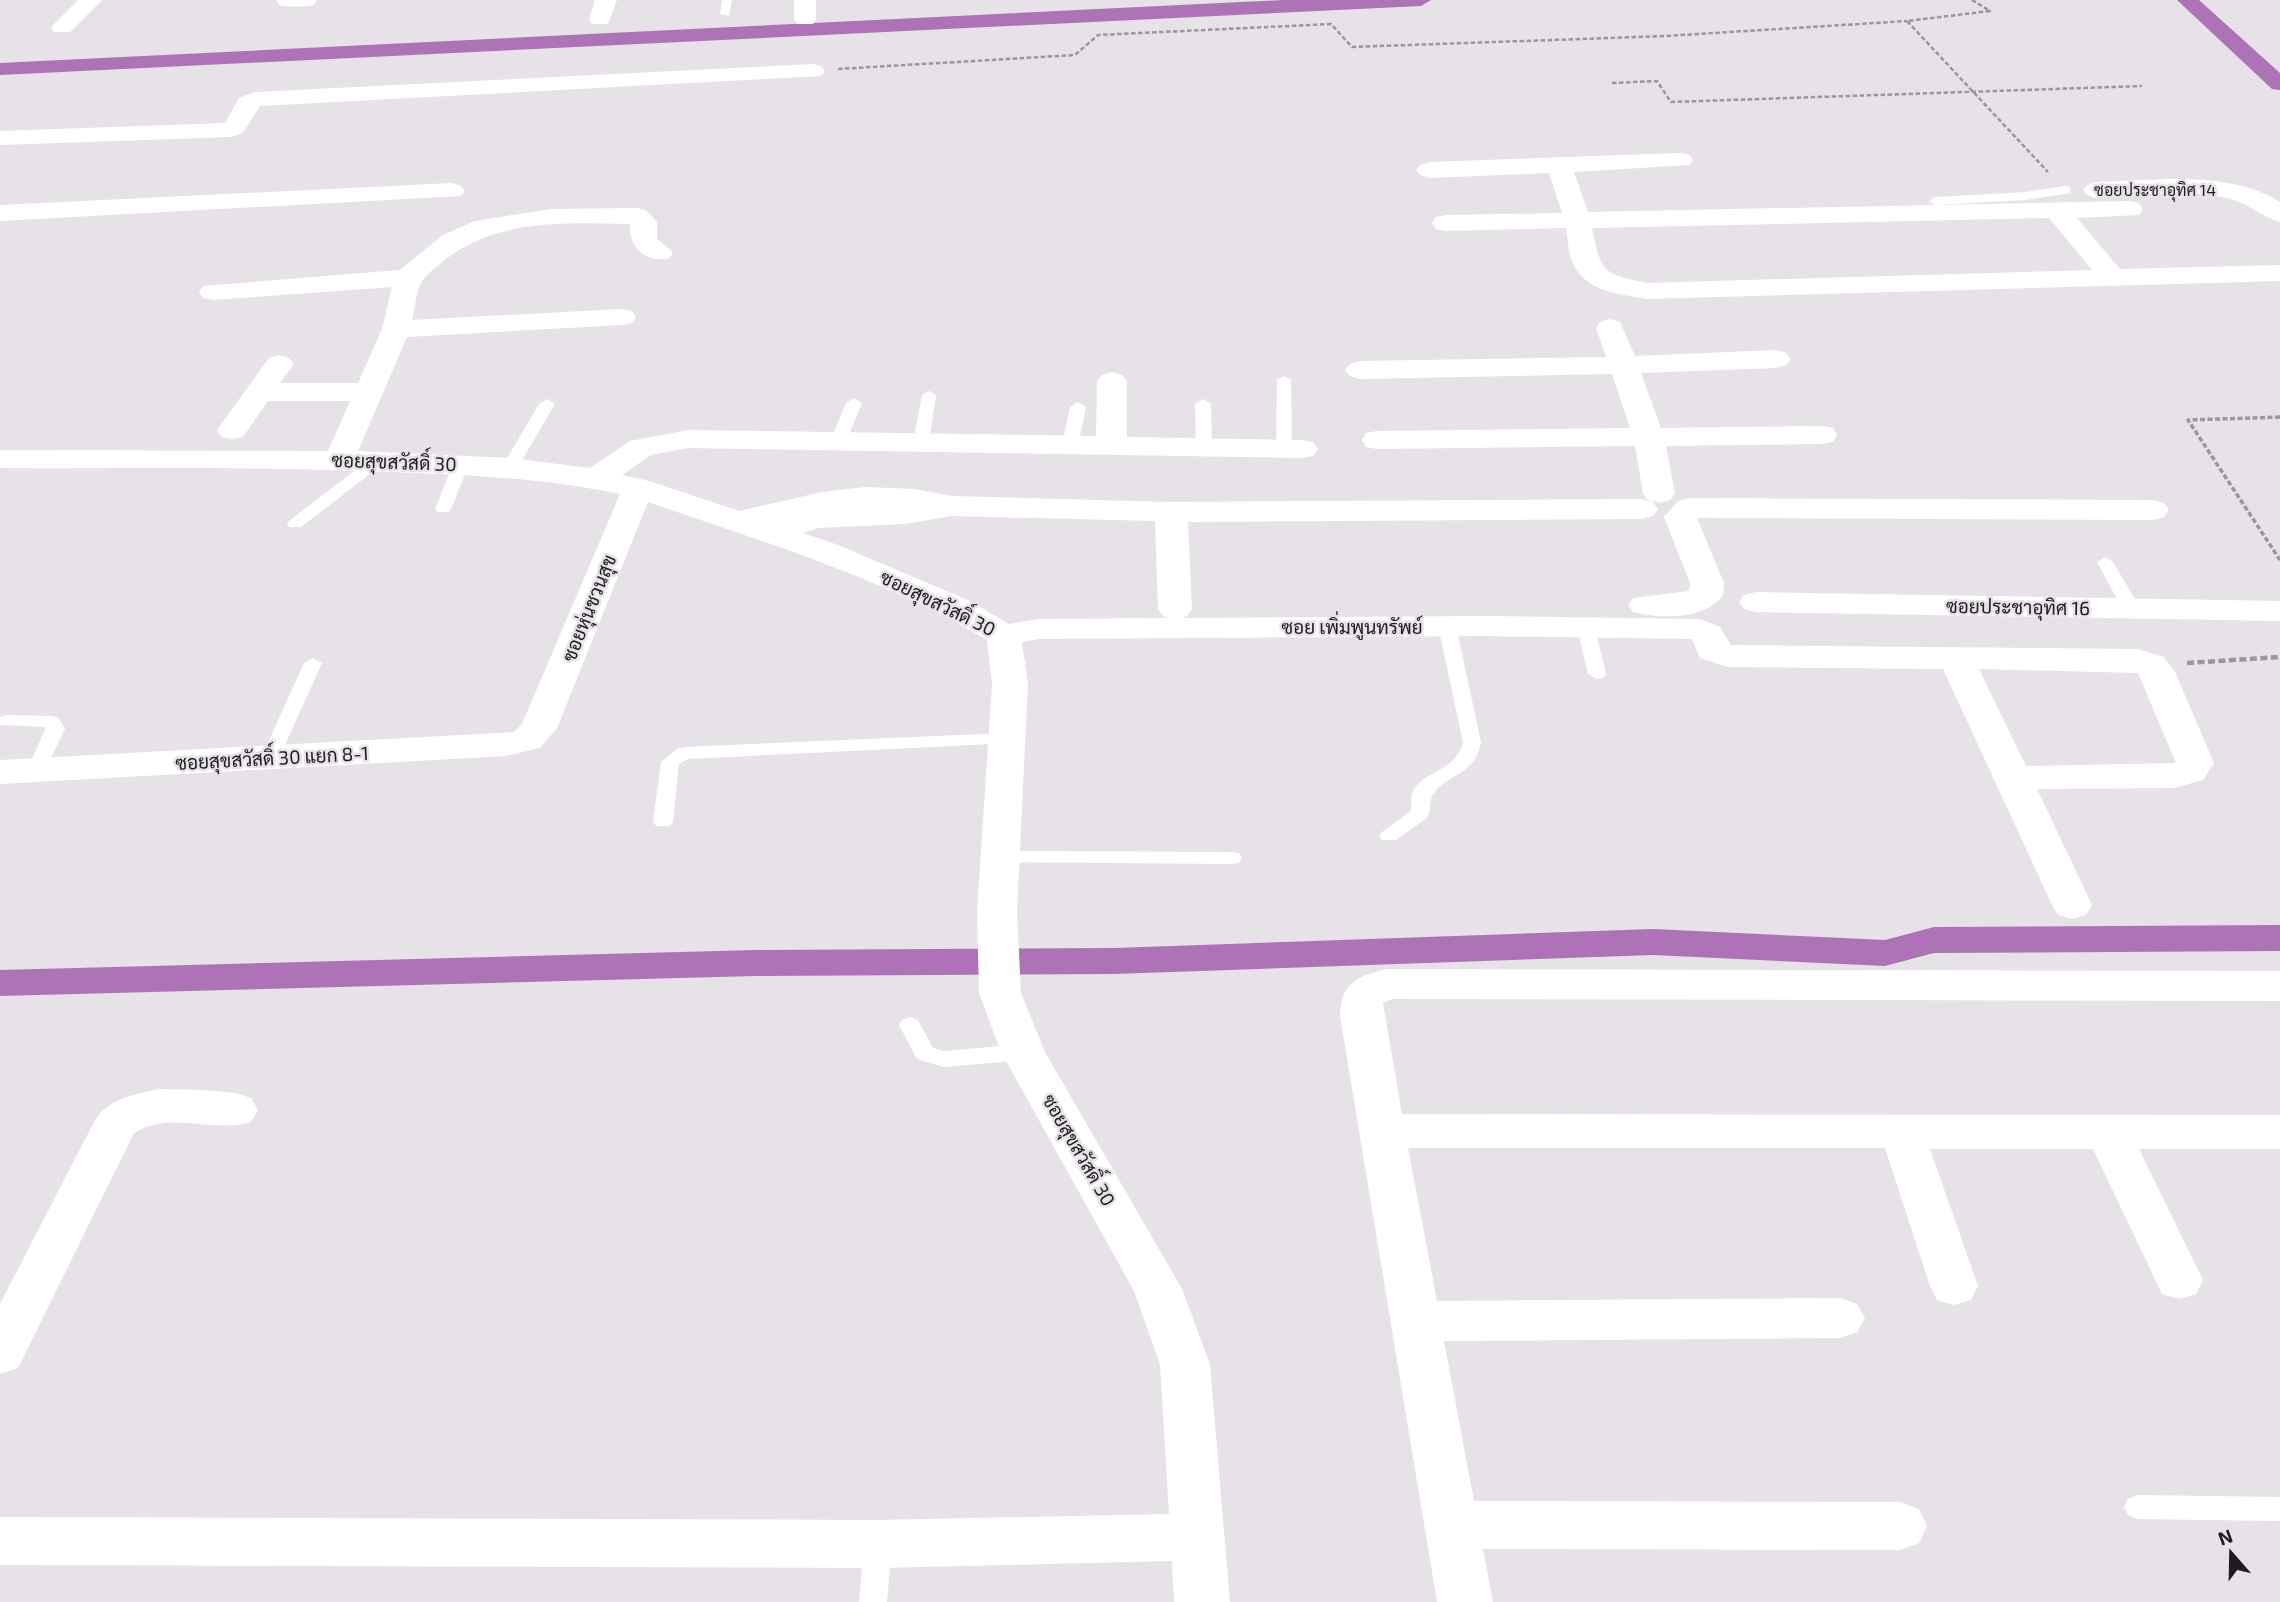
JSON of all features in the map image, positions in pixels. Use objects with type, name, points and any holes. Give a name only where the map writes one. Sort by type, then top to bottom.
[{"type":"street","points":[[62,27],[91,0]]},
{"type":"street","points":[[287,0],[306,0]]},
{"type":"street","points":[[0,138],[231,130],[247,103],[255,99],[813,71]]},
{"type":"street","points":[[1429,170],[1681,160]]},
{"type":"street","points":[[1559,164],[1578,220],[1585,261],[1595,275],[1611,285],[1647,291],[2280,272]]},
{"type":"street","name":"ซอยประชาอุทิศ 14","points":[[2061,200],[2221,189],[2265,201],[2280,214]]},
{"type":"street","points":[[0,213],[452,191]]},
{"type":"street","points":[[2061,200],[2112,277]]},
{"type":"street","points":[[1445,223],[2061,200],[2130,209]]},
{"type":"street","points":[[213,292],[408,278],[468,232],[488,225],[514,221],[637,216],[644,222],[641,238],[644,244],[660,252]]},
{"type":"street","points":[[339,460],[396,329],[408,278]]},
{"type":"street","points":[[396,329],[622,317]]},
{"type":"street","points":[[1079,608],[1696,603],[1706,595],[1707,583],[1667,507],[1649,437],[1610,328]]},
{"type":"street","points":[[1360,370],[1776,359]]},
{"type":"street","points":[[232,430],[279,364]]},
{"type":"street","points":[[1111,446],[1112,381]]},
{"type":"street","points":[[259,392],[369,392]]},
{"type":"street","points":[[1377,440],[1822,435]]},
{"type":"street","points":[[595,479],[641,448],[670,441],[1293,449]]},
{"type":"street","name":"ซอยสุขสวัสดิ์ 30","points":[[0,459],[377,461],[510,467],[595,479],[638,488],[826,552],[958,608],[1004,635],[1010,684],[997,912],[1000,993],[1023,1052],[1158,1289],[1174,1326],[1185,1364],[1202,1602]]},
{"type":"street","name":"ซอยหุ่นชวนสุข","points":[[539,727],[638,488]]},
{"type":"street","points":[[737,522],[842,499],[909,497],[952,506],[1171,512],[1667,507],[2153,510]]},
{"type":"street","points":[[773,534],[818,519],[904,514],[952,506]]},
{"type":"street","points":[[1171,512],[1175,609]]},
{"type":"street","name":"ซอยประชาอุทิศ 16","points":[[1756,603],[2280,611]]},
{"type":"street","points":[[1942,606],[1957,653],[2072,905]]},
{"type":"street","name":"ซอย เพิ่มพูนทรัพย์","points":[[1004,635],[1039,629],[1447,626],[1700,629],[1708,634],[1712,651],[1728,656],[1957,653]]},
{"type":"street","points":[[1957,653],[2138,660],[2151,665],[2157,672],[2195,763],[2190,772],[2174,776],[2012,778]]},
{"type":"street","name":"ซอยสุขสวัสดิ์ 30 แยก 8-1","points":[[0,772],[506,745],[527,740],[539,727]]},
{"type":"street","points":[[1465,1602],[1363,1016],[1362,996],[1385,984],[2280,986]]},
{"type":"street","points":[[0,1353],[117,1122],[130,1112],[160,1105],[235,1110]]},
{"type":"street","points":[[1383,1132],[2280,1132]]},
{"type":"street","points":[[1902,1132],[1954,1286]]},
{"type":"street","points":[[2108,1132],[2179,1280]]},
{"type":"street","points":[[1416,1321],[1840,1318]]},
{"type":"street","points":[[1452,1525],[1900,1527]]},
{"type":"street","points":[[0,1541],[878,1544],[1197,1537]]},
{"type":"lane","points":[[725,14],[727,0]]},
{"type":"lane","points":[[1935,201],[2026,196],[2061,200]]},
{"type":"lane","points":[[1284,380],[1293,449]]},
{"type":"lane","points":[[921,443],[929,395]]},
{"type":"lane","points":[[838,442],[854,403]]},
{"type":"lane","points":[[510,467],[547,404]]},
{"type":"lane","points":[[1203,404],[1204,448]]},
{"type":"lane","points":[[1070,446],[1078,407]]},
{"type":"lane","points":[[295,524],[377,461]]},
{"type":"lane","points":[[443,509],[461,464]]},
{"type":"lane","points":[[2105,562],[2131,608]]},
{"type":"lane","points":[[1389,836],[1420,814],[1422,794],[1437,780],[1458,769],[1470,757],[1472,742],[1447,626]]},
{"type":"lane","points":[[1586,627],[1597,674]]},
{"type":"lane","points":[[270,758],[313,663]]},
{"type":"lane","points":[[7,721],[52,722],[56,729],[36,770]]},
{"type":"lane","points":[[663,822],[670,762],[684,753],[1007,739]]},
{"type":"lane","points":[[1000,857],[1232,858]]},
{"type":"lane","points":[[910,1025],[925,1053],[944,1059],[1023,1052]]},
{"type":"lane","points":[[2137,1507],[2280,1509]]},
{"type":"lane","points":[[873,1602],[878,1544]]},
{"type":"path","points":[[813,71],[1075,55],[1098,35],[1331,24],[1352,47],[1665,36],[1907,21],[1990,11],[1972,0]]},
{"type":"path","points":[[1907,21],[1971,90],[2061,200]]},
{"type":"path","points":[[1612,83],[1657,81],[1671,102],[2142,86]]},
{"type":"path","points":[[2280,417],[2188,420],[2280,560]]},
{"type":"path","points":[[2151,665],[2280,657]]},
{"type":"waterway","points":[[0,69],[1421,0]]},
{"type":"waterway","points":[[2187,0],[2280,84]]},
{"type":"waterway","points":[[0,983],[756,963],[1114,961],[1653,942],[1885,953],[1934,940],[2280,938]]}]
